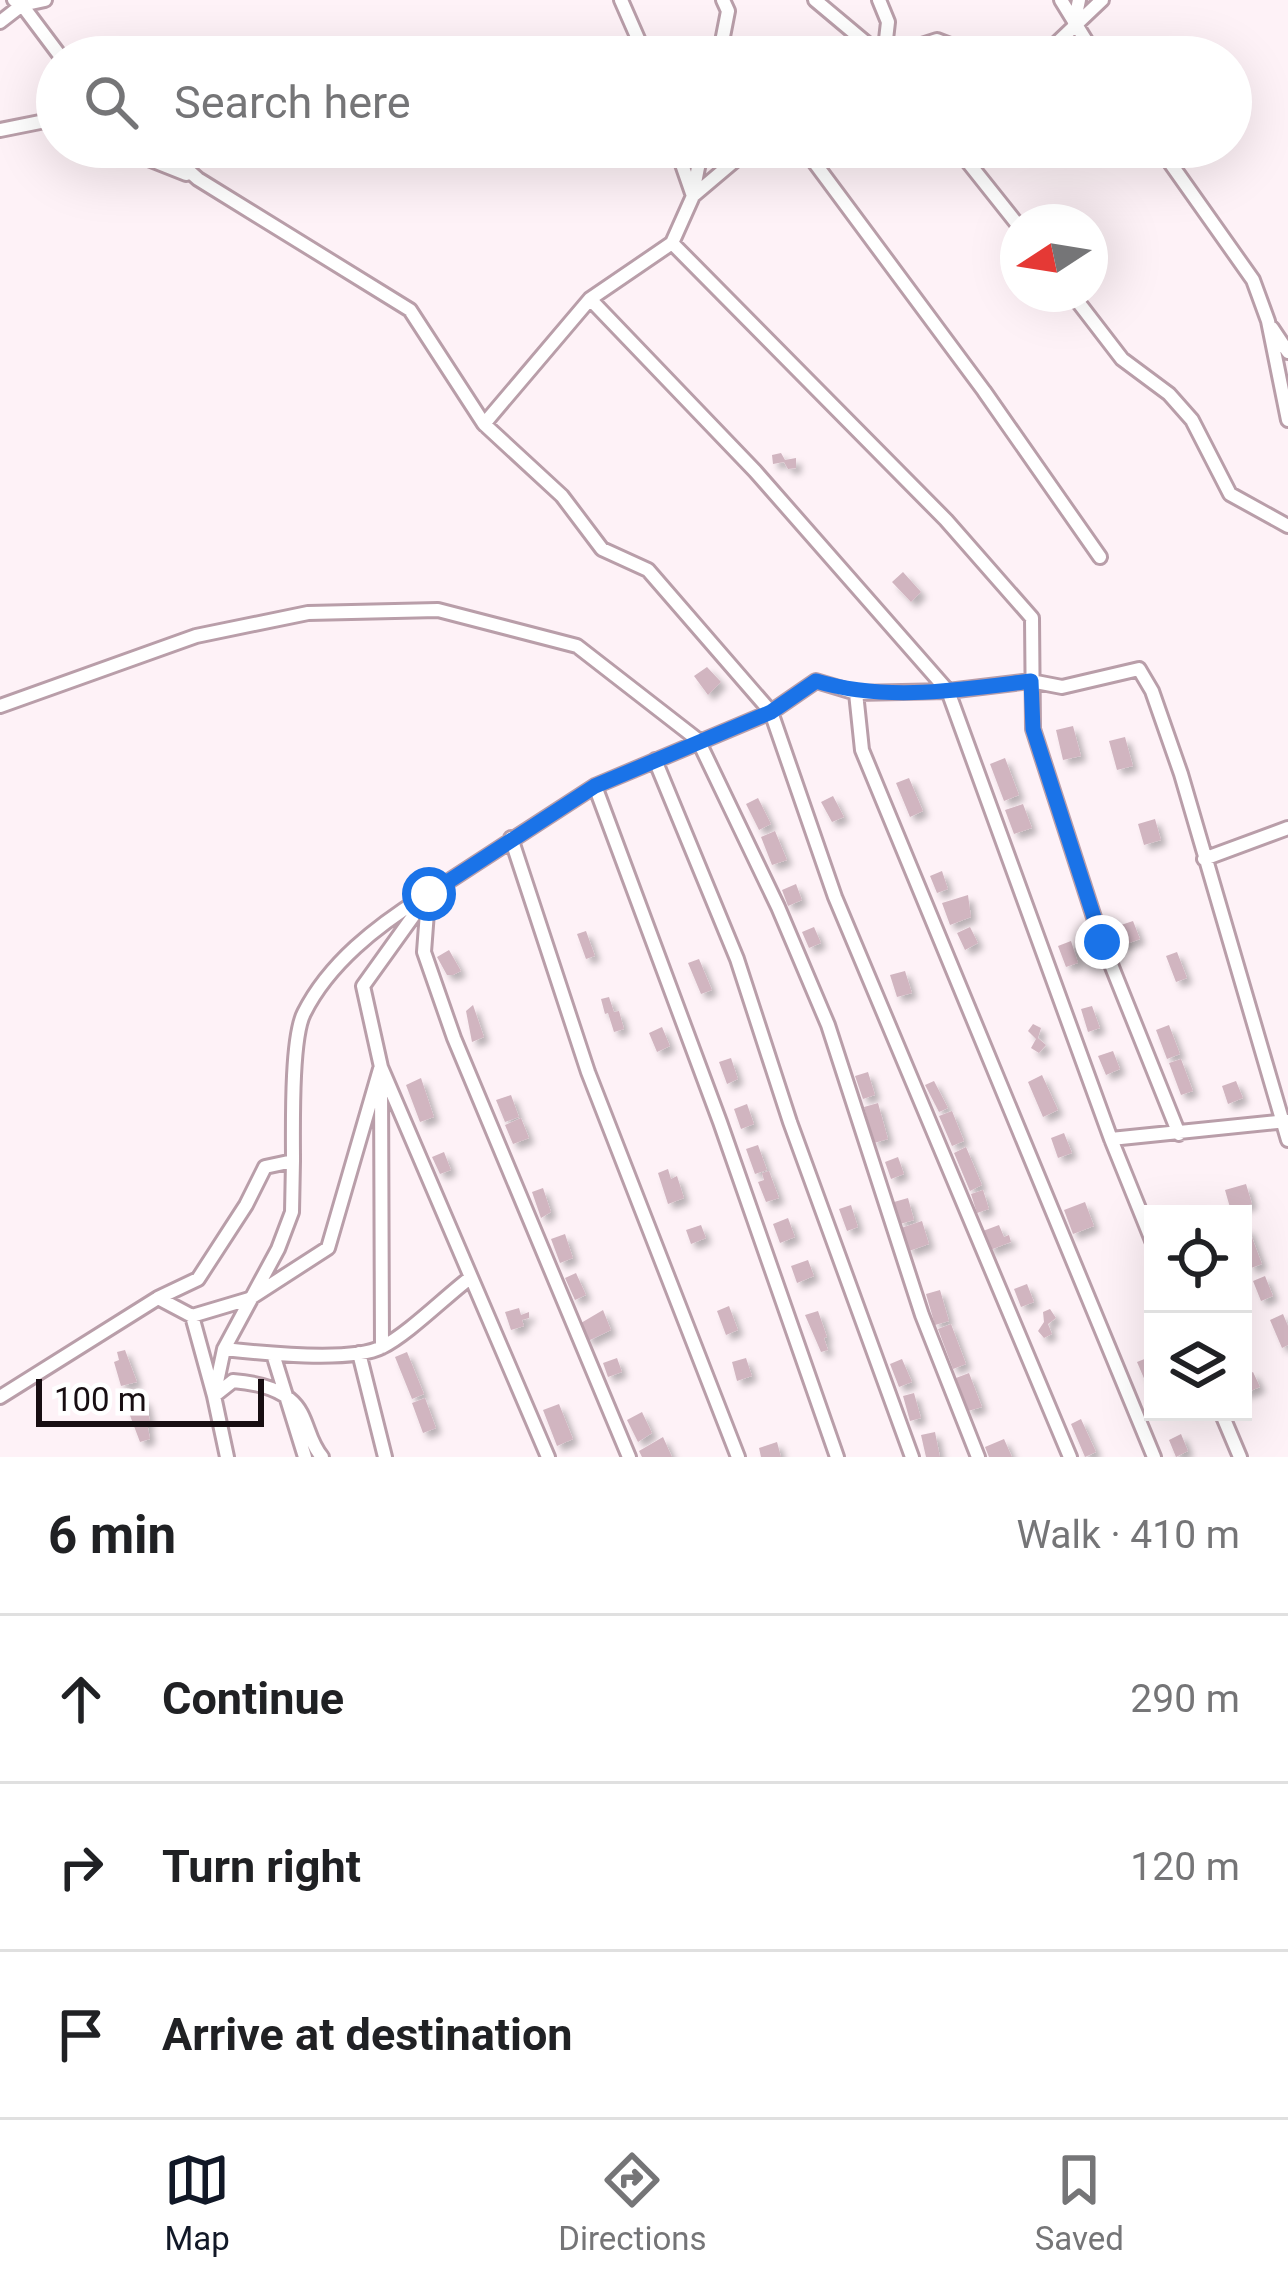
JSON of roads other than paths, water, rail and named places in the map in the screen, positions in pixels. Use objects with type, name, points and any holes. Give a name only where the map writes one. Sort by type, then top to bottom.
[{"type":"street","points":[[0,17],[18,3],[45,0]]},
{"type":"street","points":[[621,0],[637,36]]},
{"type":"street","points":[[723,0],[728,11],[723,36]]},
{"type":"street","points":[[815,0],[859,36]]},
{"type":"street","points":[[879,0],[888,22],[886,36]]},
{"type":"street","points":[[1060,0],[1080,36]]},
{"type":"street","points":[[1073,26],[1079,0]]},
{"type":"street","points":[[1063,36],[1102,0]]},
{"type":"street","points":[[18,3],[44,36]]},
{"type":"street","points":[[0,130],[36,123]]},
{"type":"street","points":[[170,168],[198,179],[410,310],[484,424],[562,496],[602,549],[648,570],[771,712],[844,919],[1070,1457]]},
{"type":"street","points":[[186,168],[198,179]]},
{"type":"street","points":[[683,168],[693,196]]},
{"type":"street","points":[[484,424],[590,299],[672,243],[693,196],[698,168]]},
{"type":"street","points":[[693,196],[726,168]]},
{"type":"street","points":[[819,168],[1100,556]]},
{"type":"street","points":[[973,168],[1001,204]]},
{"type":"street","points":[[1174,168],[1253,280],[1268,322],[1288,420]]},
{"type":"street","points":[[672,243],[946,520],[1032,618],[1033,729],[1102,942],[1179,1134]]},
{"type":"street","points":[[590,299],[755,471],[948,691],[1144,1222]]},
{"type":"street","points":[[1086,312],[1122,359],[1169,394],[1192,420],[1230,494],[1288,526]]},
{"type":"street","points":[[1268,322],[1288,352]]},
{"type":"street","points":[[0,706],[196,636],[308,613],[438,610],[577,646],[698,740],[828,1025],[922,1315],[978,1457]]},
{"type":"street","points":[[214,1396],[224,1349],[278,1250],[292,1212],[294,1093],[302,1016],[374,927],[595,786],[771,712],[816,681],[856,693],[948,691],[1031,681],[1062,687],[1139,668],[1152,691],[1181,774],[1288,1140]]},
{"type":"street","points":[[856,693],[862,750],[1154,1457]]},
{"type":"street","points":[[655,760],[737,959],[790,1122],[913,1457]]},
{"type":"street","points":[[595,786],[728,1143],[837,1457]]},
{"type":"street","points":[[1204,859],[1285,831]]},
{"type":"street","points":[[511,838],[588,1072],[738,1457]]},
{"type":"street","points":[[429,894],[363,986],[381,1067],[548,1457]]},
{"type":"street","points":[[429,894],[424,952],[454,1038],[629,1457]]},
{"type":"street","points":[[158,1298],[192,1316],[249,1299],[328,1248],[381,1067]]},
{"type":"street","points":[[381,1067],[382,1347]]},
{"type":"street","points":[[1111,1139],[1285,1121]]},
{"type":"street","points":[[0,1397],[158,1298],[198,1280],[265,1167],[293,1161]]},
{"type":"street","points":[[224,1349],[359,1353],[382,1347],[470,1277]]},
{"type":"street","points":[[192,1316],[227,1457]]},
{"type":"street","points":[[359,1353],[385,1457]]},
{"type":"street","points":[[273,1354],[305,1457]]},
{"type":"street","points":[[214,1396],[233,1381],[263,1384],[301,1412],[307,1434],[322,1457]]},
{"type":"street","points":[[1225,1421],[1240,1457]]}]
